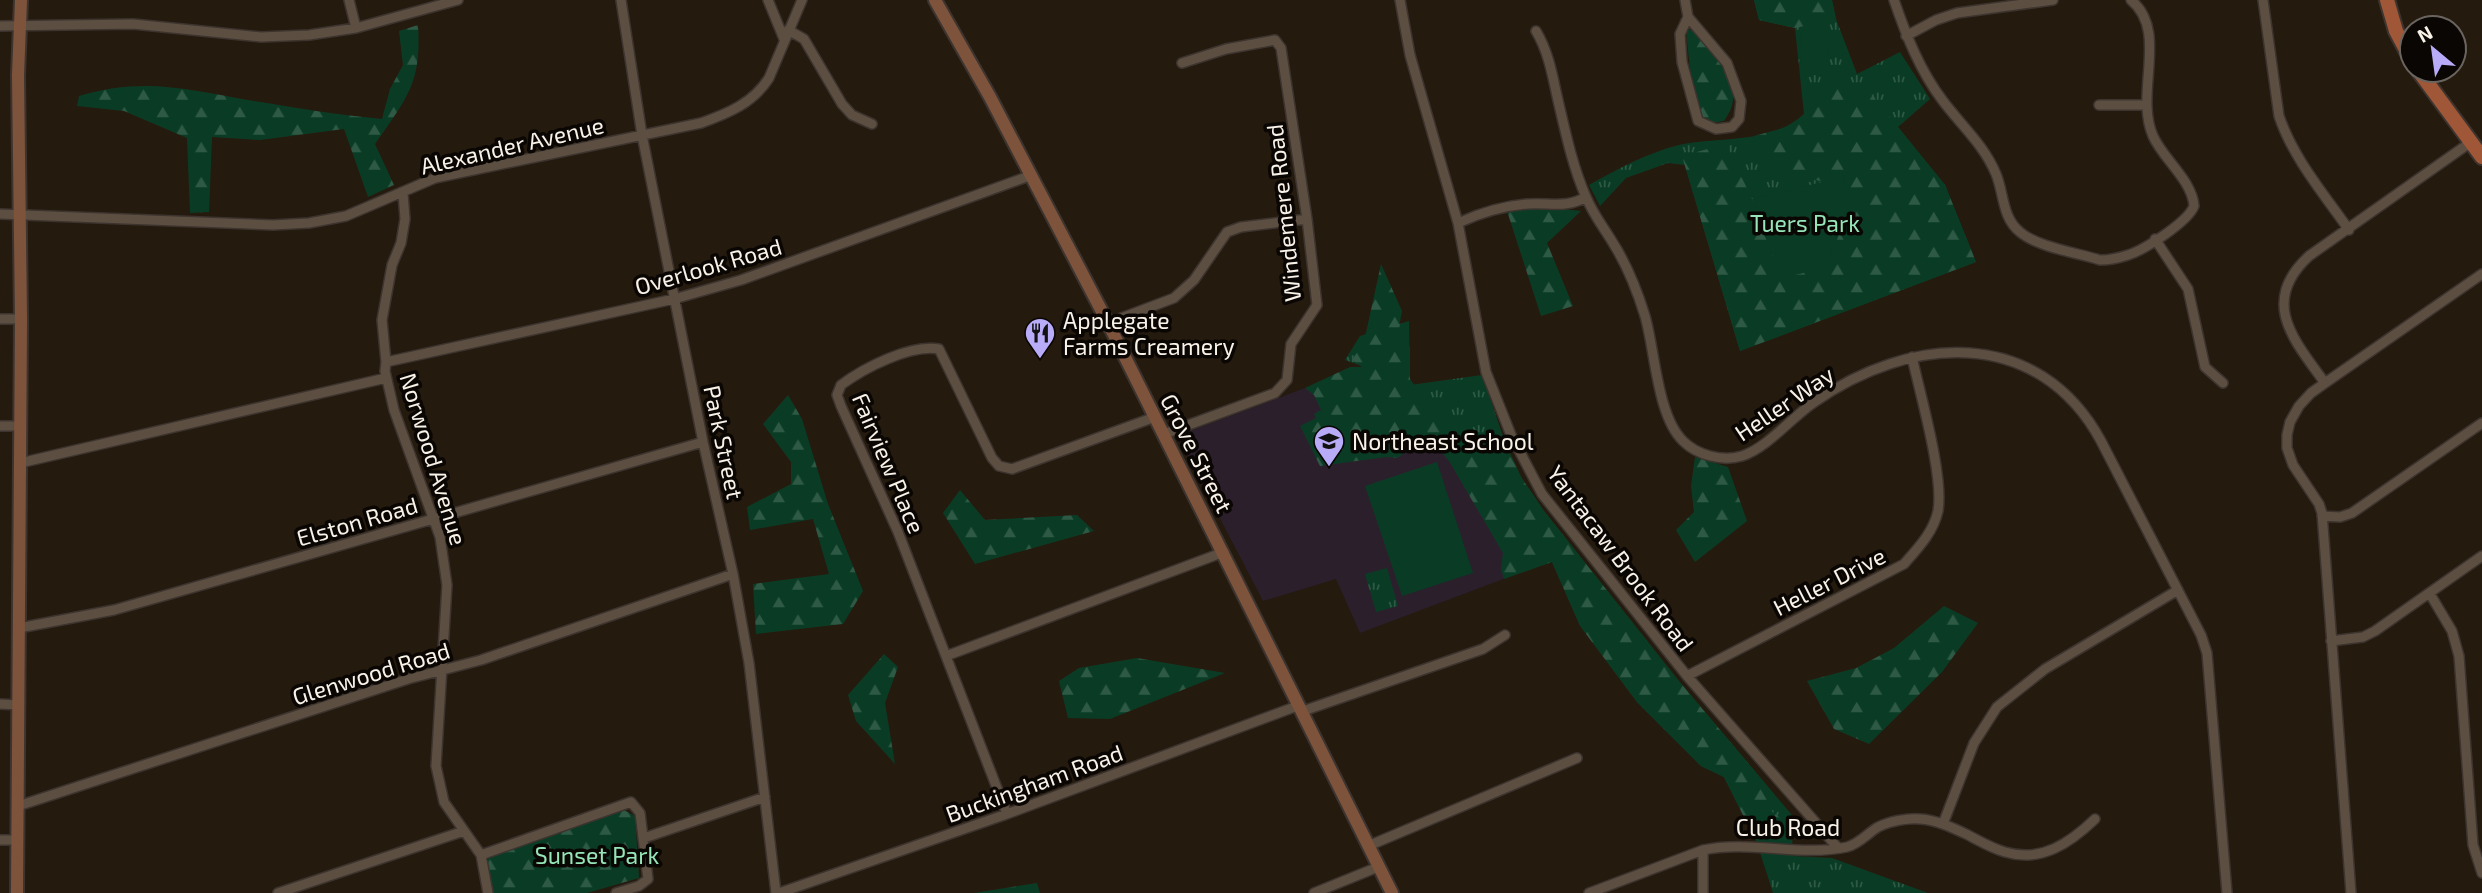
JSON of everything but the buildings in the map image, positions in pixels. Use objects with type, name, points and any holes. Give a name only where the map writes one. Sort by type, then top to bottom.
[{"type":"main road","points":[[17,893],[21,319],[18,75],[21,0]]},
{"type":"main road","name":"Grove Street","points":[[935,0],[1032,175],[1108,323],[1392,893]]},
{"type":"main road","points":[[2387,0],[2398,35]]},
{"type":"main road","points":[[2428,84],[2482,157]]},
{"type":"street","points":[[349,0],[356,28]]},
{"type":"street","points":[[0,26],[133,24],[261,37],[309,36],[356,28],[458,0]]},
{"type":"street","name":"Park Street","points":[[621,0],[642,135],[749,663],[777,893]]},
{"type":"street","points":[[768,0],[784,39]]},
{"type":"street","name":"Alexander Avenue","points":[[0,214],[273,225],[309,223],[346,216],[435,178],[701,122],[747,103],[762,89],[802,0]]},
{"type":"street","name":"Yantacaw Brook Road","points":[[1400,0],[1410,55],[1458,223],[1486,372],[1511,435],[1542,494],[1687,676],[1838,848]]},
{"type":"street","points":[[1685,0],[1688,17],[1727,63],[1741,101],[1739,119],[1732,127],[1716,129],[1698,121],[1682,62],[1681,34],[1688,17]]},
{"type":"street","points":[[1894,0],[1906,36],[1942,99],[1985,154],[1996,174],[2010,221],[2018,231],[2032,240],[2100,260],[2135,252],[2189,215],[2194,201],[2153,136],[2146,105],[2150,33],[2141,10],[2131,0]]},
{"type":"street","points":[[1906,36],[1956,13],[2053,0]]},
{"type":"street","points":[[2263,0],[2279,116],[2298,156],[2349,230]]},
{"type":"street","points":[[788,30],[804,39],[842,104],[852,114],[872,124]]},
{"type":"street","name":"Heller Way","points":[[1536,31],[1546,47],[1572,158],[1586,197],[1629,273],[1645,316],[1668,420],[1681,440],[1692,448],[1723,458],[1739,457],[1754,451],[1837,387],[1874,369],[1924,354],[1954,351],[1987,354],[2020,364],[2049,380],[2075,402],[2095,429],[2201,635],[2207,653],[2227,893]]},
{"type":"street","name":"Windemere Road","points":[[1164,434],[1275,393],[1287,380],[1291,344],[1317,305],[1281,48],[1275,40],[1226,49],[1182,63]]},
{"type":"street","points":[[2099,105],[2146,105]]},
{"type":"street","points":[[2325,383],[2285,324],[2284,308],[2290,278],[2296,268],[2309,256],[2471,142]]},
{"type":"street","name":"Overlook Road","points":[[386,362],[674,299],[741,280],[1032,175]]},
{"type":"street","name":"Norwood Avenue","points":[[403,193],[405,219],[392,265],[382,320],[386,378],[394,410],[440,537],[447,585],[436,766],[444,802],[481,855],[488,893]]},
{"type":"street","points":[[1458,223],[1505,207],[1529,203],[1573,205],[1586,197]]},
{"type":"street","points":[[1108,323],[1174,298],[1194,281],[1227,232],[1241,227],[1307,219]]},
{"type":"street","points":[[2155,239],[2188,289],[2205,367],[2223,383]]},
{"type":"street","points":[[2350,893],[2322,516],[2319,504],[2293,465],[2288,451],[2287,435],[2290,422],[2311,393],[2482,274]]},
{"type":"street","points":[[0,319],[21,319]]},
{"type":"street","name":"Fairview Place","points":[[1007,814],[898,533],[837,395],[841,385],[882,362],[916,349],[939,349],[992,458],[999,466],[1012,469],[1155,417]]},
{"type":"street","name":"Heller Drive","points":[[1687,676],[1904,564],[1928,537],[1938,510],[1937,473],[1912,357]]},
{"type":"street","points":[[20,463],[386,378]]},
{"type":"street","points":[[2322,516],[2340,517],[2353,513],[2482,423]]},
{"type":"street","points":[[0,426],[19,426]]},
{"type":"street","name":"Elston Road","points":[[19,628],[114,610],[703,442]]},
{"type":"street","points":[[946,656],[1224,552]]},
{"type":"street","points":[[2331,641],[2363,637],[2375,631],[2482,556]]},
{"type":"street","name":"Glenwood Road","points":[[19,806],[408,679],[442,671],[733,574]]},
{"type":"street","points":[[1944,824],[1974,743],[1997,707],[2045,669],[2178,590]]},
{"type":"street","points":[[2430,594],[2452,631],[2459,656],[2473,845],[2482,873]]},
{"type":"street","name":"Buckingham Road","points":[[777,893],[1302,708],[1483,649],[1505,635]]},
{"type":"street","points":[[0,704],[19,705]]},
{"type":"street","points":[[1368,846],[1577,758]]},
{"type":"street","points":[[644,838],[765,797]]},
{"type":"street","points":[[481,855],[631,802],[640,813],[648,879],[639,886],[616,893]]},
{"type":"street","name":"Club Road","points":[[1589,893],[1703,850],[1723,846],[1817,850],[1849,847],[1880,826],[1903,819],[1921,819],[1944,824],[2006,852],[2032,854],[2049,852],[2068,844],[2095,819]]},
{"type":"street","points":[[278,893],[464,831]]},
{"type":"street","points":[[0,840],[18,840]]},
{"type":"street","points":[[1703,850],[1703,893]]},
{"type":"street","points":[[1314,893],[1378,867]]},
{"type":"shaded area","name":"Northeast School","points":[[1305,388],[1435,424],[1530,569],[1360,633],[1336,579],[1263,601],[1177,436]]},
{"type":"green space","name":"Tuers Park","points":[[1754,0],[1832,0],[1836,19],[1857,74],[1900,52],[1930,99],[1898,127],[1945,185],[1976,262],[1740,351],[1685,165],[1668,163],[1626,178],[1600,206],[1589,185],[1632,162],[1667,148],[1760,135],[1791,124],[1804,114],[1795,28],[1759,20]]},
{"type":"green space","points":[[1754,0],[1832,0],[1836,19],[1795,28],[1759,20]]},
{"type":"green space","points":[[418,25],[417,62],[410,89],[375,144],[394,185],[368,197],[344,129],[260,140],[212,137],[209,212],[190,213],[187,138],[124,111],[77,106],[79,96],[103,90],[146,86],[188,89],[302,109],[382,119],[390,89],[403,65],[399,31]]},
{"type":"green space","points":[[1692,29],[1728,77],[1733,102],[1724,121],[1710,123],[1703,119],[1690,69],[1686,31]]},
{"type":"green space","points":[[1826,29],[1828,67],[1802,69],[1800,31]]},
{"type":"green space","name":"Tuers Park","points":[[1832,89],[1867,89],[1945,185],[1976,262],[1740,351],[1682,156],[1726,144],[1752,199],[1781,279],[1816,267],[1834,243],[1843,178],[1824,182],[1775,170],[1754,140],[1754,136],[1791,126]]},
{"type":"green space","points":[[1843,177],[1845,213],[1833,247],[1815,268],[1781,279],[1752,199]]},
{"type":"green space","points":[[1541,207],[1581,211],[1547,243],[1573,306],[1541,316],[1507,211]]},
{"type":"green space","points":[[1381,264],[1402,311],[1397,338],[1410,347],[1410,379],[1421,395],[1461,431],[1512,458],[1521,477],[1544,511],[1678,680],[1774,794],[1770,810],[1787,823],[1785,836],[1757,843],[1724,777],[1701,766],[1637,702],[1580,626],[1552,562],[1504,579],[1501,569],[1503,553],[1449,461],[1429,437],[1397,458],[1386,457],[1320,466],[1300,426],[1316,418],[1314,414],[1321,410],[1314,395],[1305,388],[1350,367],[1362,367],[1352,360],[1364,342]]},
{"type":"green space","points":[[1409,321],[1410,385],[1482,375],[1505,442],[1521,477],[1544,511],[1678,680],[1791,814],[1793,856],[1832,858],[1928,893],[1773,893],[1757,843],[1724,777],[1701,766],[1637,702],[1580,625],[1552,562],[1530,569],[1435,424],[1365,367],[1345,360],[1360,336]]},
{"type":"green space","points":[[788,395],[802,419],[828,504],[863,591],[843,624],[756,634],[753,584],[829,574],[813,519],[750,530],[747,507],[791,484],[791,462],[763,424]]},
{"type":"green space","points":[[1695,457],[1728,467],[1747,521],[1695,562],[1676,530],[1694,512],[1691,486]]},
{"type":"green space","points":[[1437,462],[1473,573],[1402,596],[1365,486]]},
{"type":"green space","points":[[960,490],[985,520],[1077,515],[1094,531],[975,564],[943,513]]},
{"type":"green space","points":[[1387,568],[1398,606],[1376,612],[1365,574]]},
{"type":"green space","points":[[1944,606],[1978,623],[1942,672],[1869,744],[1834,729],[1807,681],[1856,668],[1894,648]]},
{"type":"green space","points":[[884,654],[898,667],[885,703],[895,764],[856,721],[848,695]]},
{"type":"green space","points":[[1137,658],[1225,673],[1110,719],[1068,718],[1059,681],[1079,668]]},
{"type":"green space","name":"Sunset Park","points":[[624,810],[635,816],[639,878],[587,893],[492,893],[485,858]]},
{"type":"green space","points":[[1037,883],[1040,893],[974,893]]},
{"type":"place","name":"Applegate Farms Creamery","points":[[1040,360]]},
{"type":"place","name":"Northeast School","points":[[1329,468]]}]
